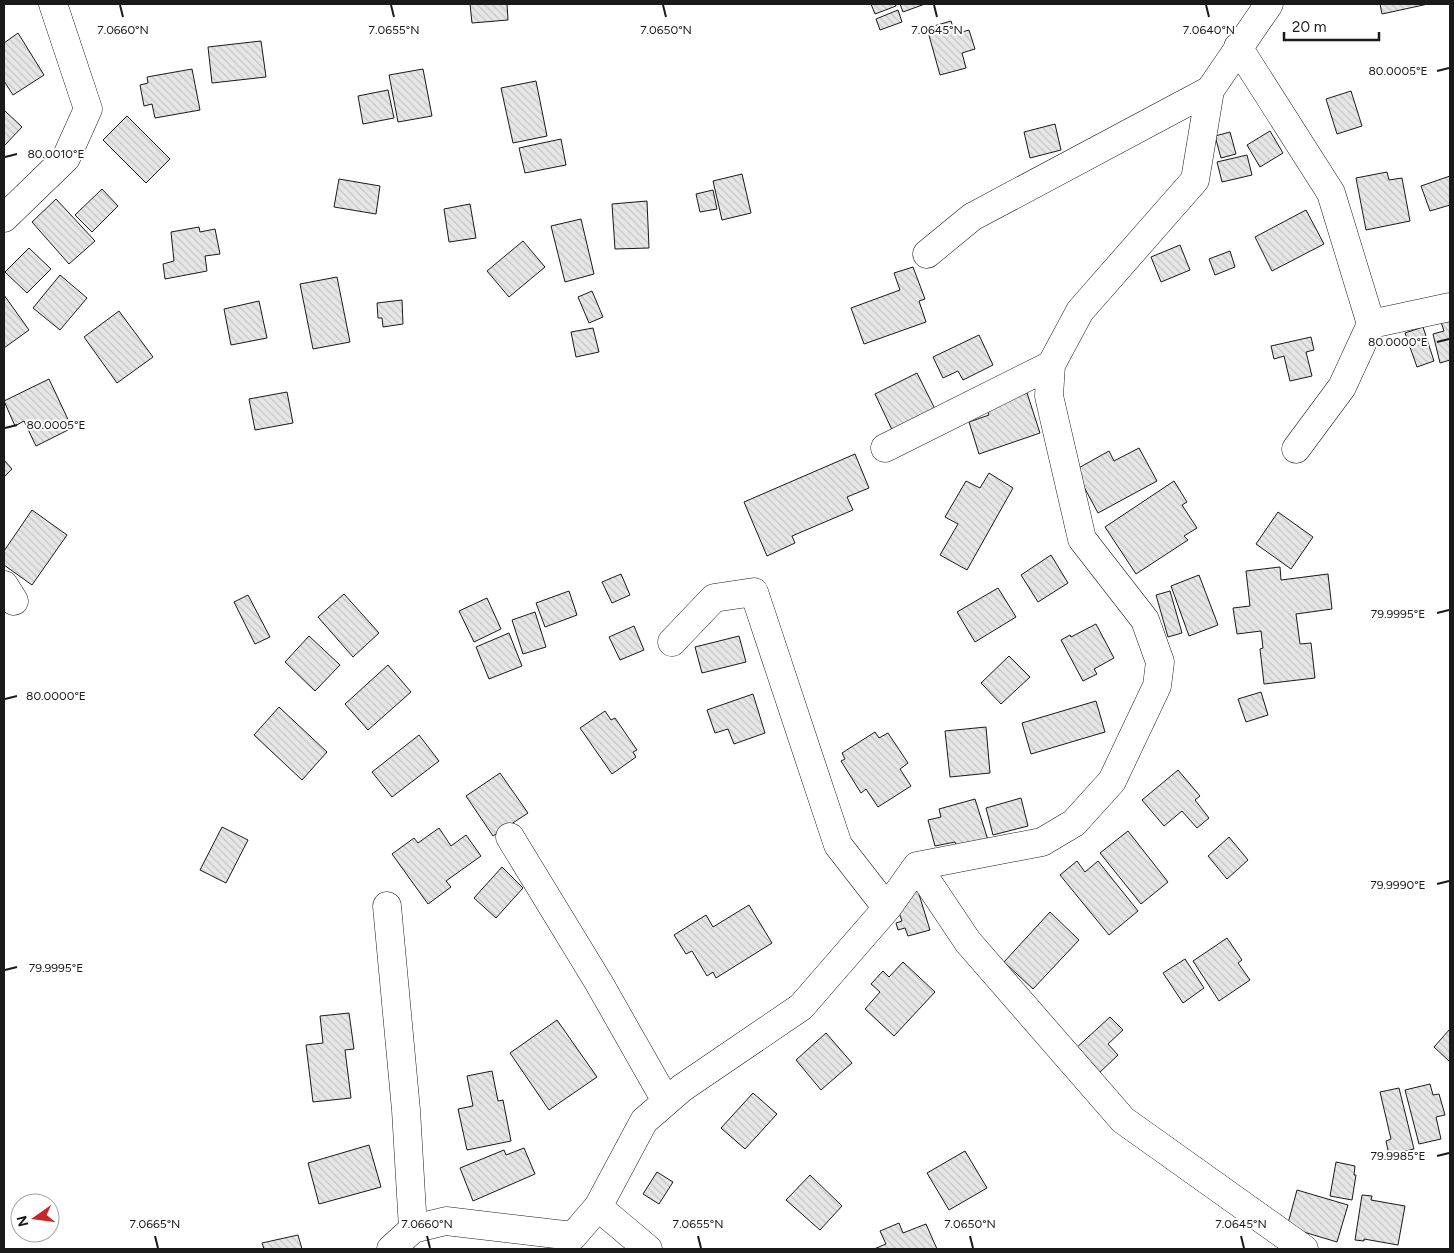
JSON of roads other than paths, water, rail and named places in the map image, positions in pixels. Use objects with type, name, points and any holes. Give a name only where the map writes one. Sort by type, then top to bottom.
[{"type":"street","points":[[4,218],[66,158],[88,109],[54,4]]},
{"type":"street","points":[[391,1249],[413,1229],[446,1221],[573,1236],[598,1208],[644,1121],[666,1101],[801,1007],[887,908],[917,866],[1042,842],[1074,823],[1112,781],[1157,686],[1160,662],[1145,620],[1082,539],[1049,396],[1051,364],[1080,311],[1195,180],[1210,90],[1269,4]]},
{"type":"street","points":[[1238,47],[1331,193],[1371,324],[1342,387],[1296,449]]},
{"type":"street","points":[[927,254],[972,217],[1210,90]]},
{"type":"street","points":[[1371,324],[1450,307]]},
{"type":"street","points":[[885,448],[1051,364]]},
{"type":"street","points":[[672,642],[714,598],[754,592],[838,845],[887,908]]},
{"type":"street","points":[[510,837],[599,983],[666,1101]]},
{"type":"street","points":[[917,866],[968,942],[1123,1120],[1304,1249]]},
{"type":"street","points":[[387,906],[406,1110],[413,1229]]},
{"type":"street","points":[[598,1208],[648,1249]]}]
